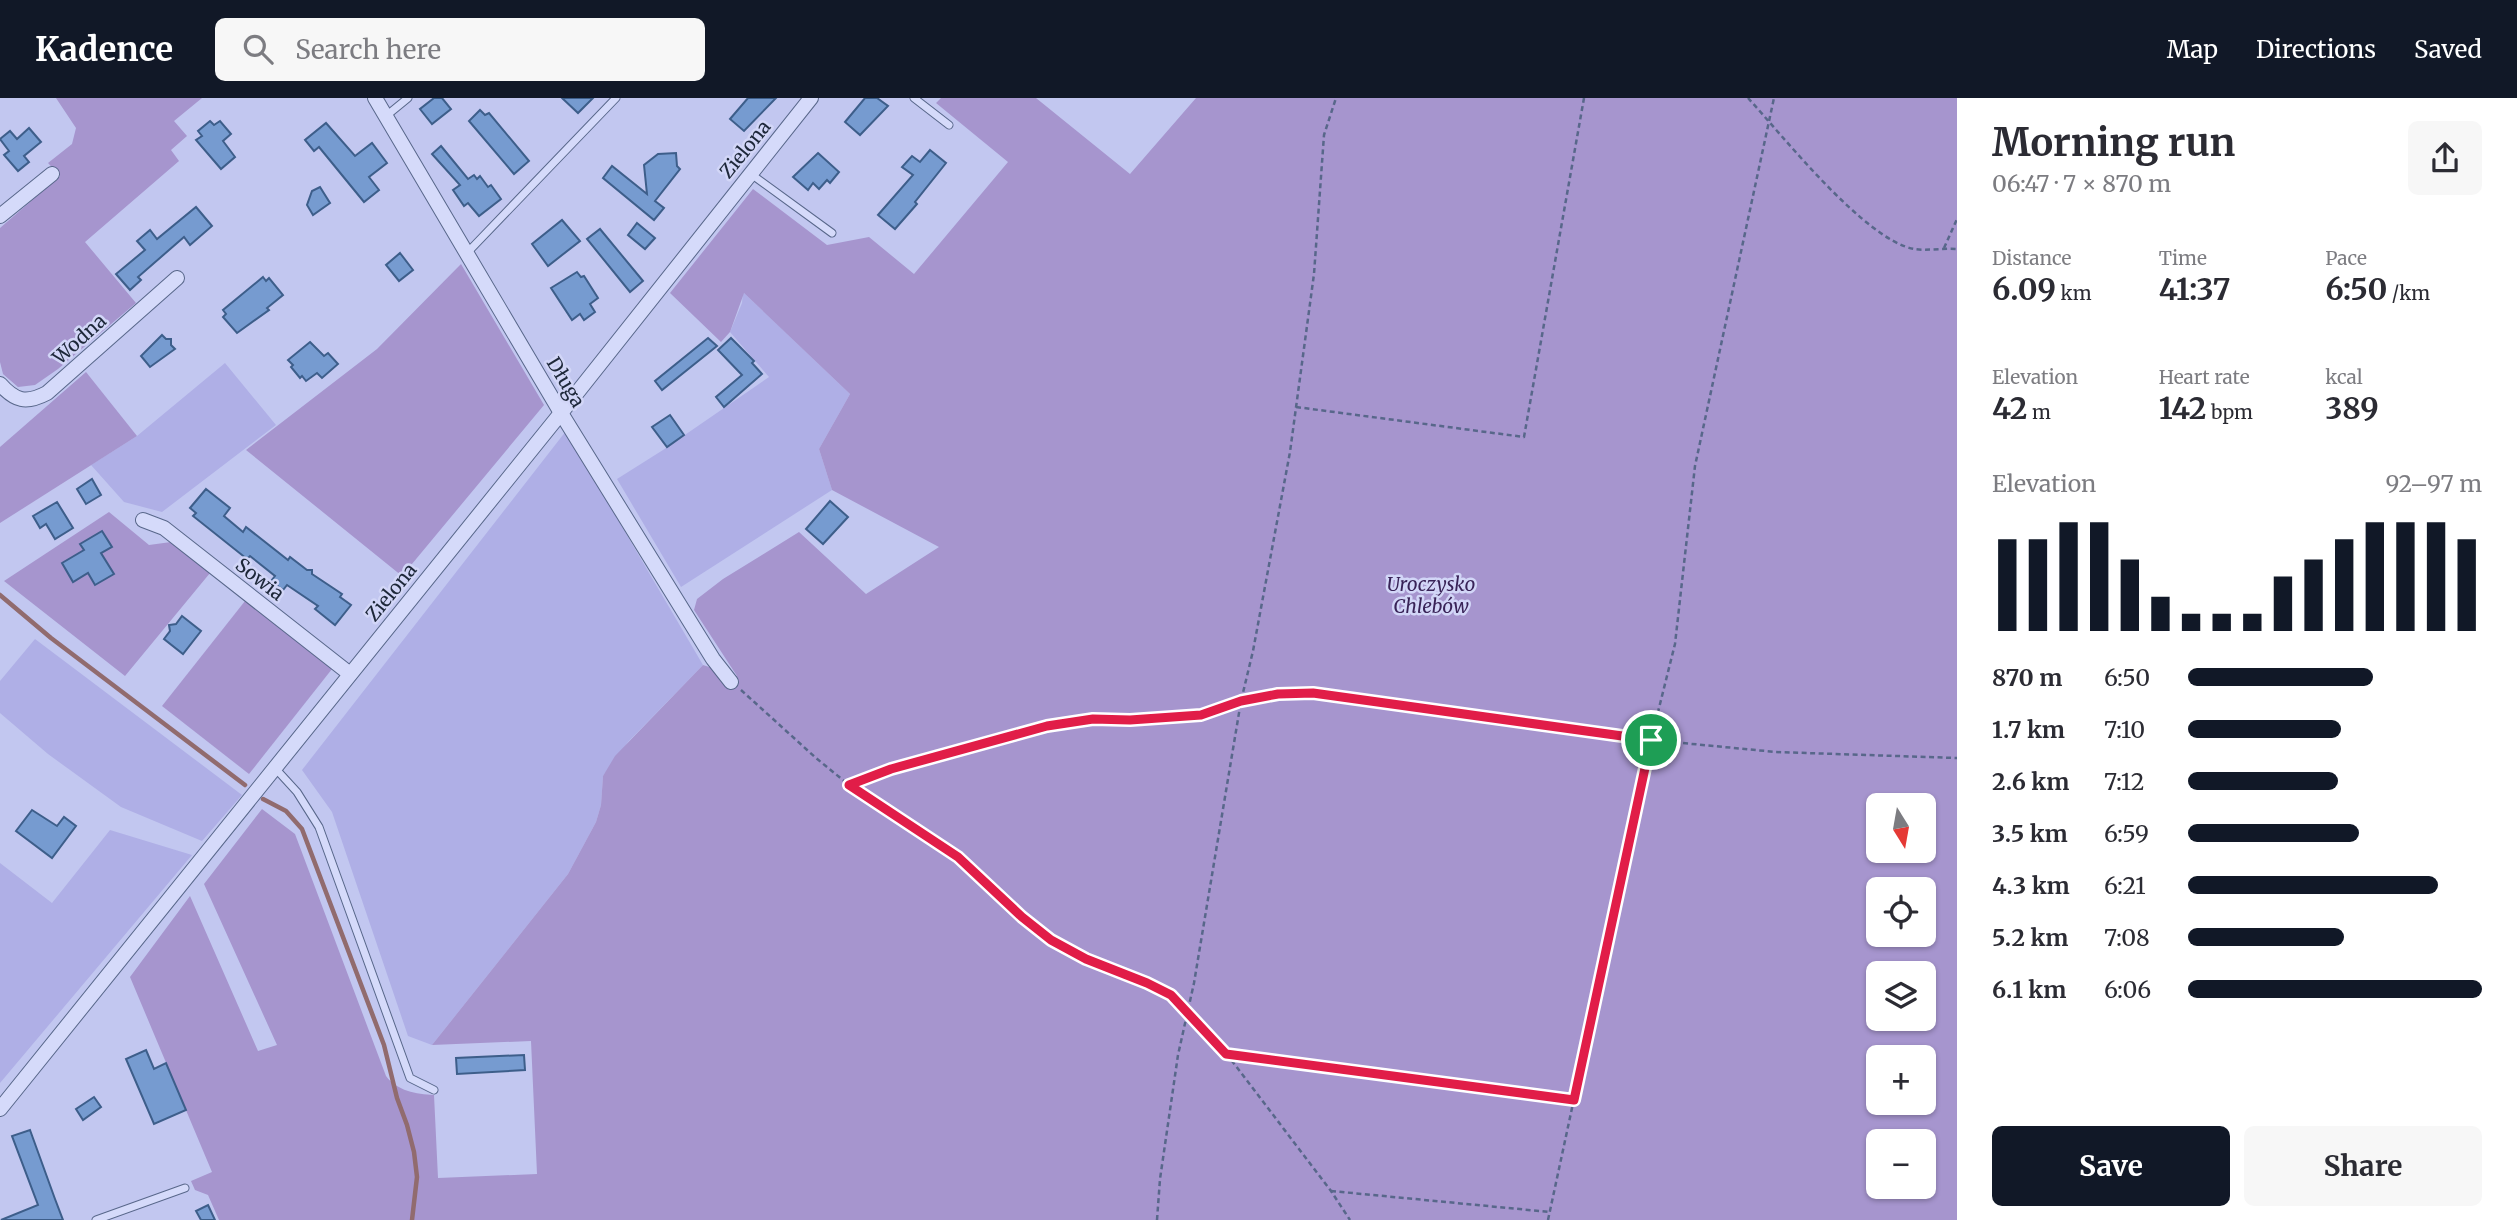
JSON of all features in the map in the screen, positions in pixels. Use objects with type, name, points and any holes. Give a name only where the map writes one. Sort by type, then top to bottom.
[{"type":"street","name":"Długa","points":[[375,98],[561,413],[713,659],[731,681]]},
{"type":"street","name":"Zielona","points":[[0,1109],[811,98]]},
{"type":"street","points":[[0,216],[52,174]]},
{"type":"street","name":"Wodna","points":[[0,384],[17,398],[26,400],[47,393],[177,278]]},
{"type":"street","name":"Sowia","points":[[143,520],[164,528],[350,674]]},
{"type":"lane","points":[[386,116],[408,98]]},
{"type":"lane","points":[[467,253],[616,98]]},
{"type":"lane","points":[[914,98],[949,125]]},
{"type":"lane","points":[[750,173],[832,233]]},
{"type":"lane","points":[[274,767],[297,792],[319,827],[410,1079],[434,1090]]},
{"type":"lane","points":[[96,1220],[185,1188]]},
{"type":"path","points":[[1157,1220],[1176,1069],[1194,983],[1241,701],[1253,651],[1290,452],[1314,274],[1325,135],[1336,98]]},
{"type":"path","points":[[1295,407],[1524,438],[1584,98]]},
{"type":"path","points":[[1748,98],[1807,164],[1876,231],[1913,249],[1957,249]]},
{"type":"path","points":[[1548,1220],[1651,740],[1675,644],[1695,466],[1774,98]]},
{"type":"path","points":[[1944,248],[1957,219]]},
{"type":"path","points":[[731,681],[849,785],[958,857],[1022,917],[1051,940],[1086,959],[1171,995],[1226,1054],[1331,1191],[1350,1220]]},
{"type":"path","points":[[849,785],[891,769],[1047,726],[1093,719],[1130,720],[1201,715],[1241,701],[1278,694],[1313,693],[1651,740],[1776,752],[1957,758]]},
{"type":"path","points":[[1226,1054],[1574,1100]]},
{"type":"path","points":[[1331,1191],[1550,1212]]},
{"type":"shaded area","points":[[743,292],[850,394],[819,449],[832,490],[681,587],[617,479],[769,377],[730,332],[742,303]]},
{"type":"shaded area","points":[[225,363],[276,425],[162,512],[124,502],[91,465],[137,436]]},
{"type":"shaded area","points":[[566,431],[703,665],[628,742],[603,776],[601,805],[596,822],[568,874],[432,1045],[408,1036],[332,812],[302,770]]},
{"type":"shaded area","points":[[35,639],[242,795],[202,841],[121,807],[48,754],[0,713],[0,681]]},
{"type":"shaded area","points":[[110,830],[192,855],[0,1083],[0,863],[52,903]]},
{"type":"green space","points":[[56,98],[202,98],[174,121],[187,136],[171,150],[179,161],[85,242],[136,303],[58,369],[35,385],[18,387],[3,374],[0,362],[0,228],[60,176],[48,163],[72,144],[76,128]]},
{"type":"green space","name":"Uroczysko Chlebów","points":[[941,98],[1036,98],[1130,174],[1196,98],[1957,98],[1957,1220],[219,1220],[208,1195],[195,1190],[191,1181],[212,1172],[130,977],[190,896],[258,1051],[277,1045],[204,884],[262,809],[295,834],[386,1076],[401,1088],[414,1093],[434,1095],[438,1178],[537,1174],[531,1041],[432,1045],[568,874],[596,822],[601,805],[603,776],[615,756],[703,665],[737,676],[694,610],[697,599],[723,579],[799,532],[866,594],[939,547],[832,490],[819,449],[850,394],[744,293],[730,332],[721,342],[670,293],[753,189],[827,245],[869,237],[914,274],[1008,162],[936,103]]},
{"type":"green space","points":[[461,264],[544,405],[402,576],[246,450],[377,349]]},
{"type":"green space","points":[[86,372],[137,436],[0,523],[0,447]]},
{"type":"green space","points":[[109,512],[149,545],[171,542],[210,573],[125,676],[4,581]]},
{"type":"green space","points":[[245,601],[332,669],[249,774],[162,706]]},
{"type":"building","points":[[434,98],[442,98],[451,109],[432,124],[420,109]]},
{"type":"building","points":[[562,98],[593,98],[578,113]]},
{"type":"building","points":[[748,98],[776,98],[744,131],[730,119]]},
{"type":"building","points":[[865,98],[877,98],[888,106],[860,135],[845,122]]},
{"type":"building","points":[[480,110],[485,115],[489,113],[529,161],[514,174],[469,121]]},
{"type":"building","points":[[210,121],[214,125],[220,121],[231,134],[223,141],[235,157],[221,169],[196,140],[202,136],[198,131]]},
{"type":"building","points":[[326,123],[355,156],[372,143],[387,163],[369,177],[379,190],[364,202],[319,147],[314,151],[305,140]]},
{"type":"building","points":[[29,128],[41,142],[24,156],[29,162],[18,171],[4,155],[9,151],[0,139],[10,131],[17,139]]},
{"type":"building","points":[[441,146],[468,179],[474,175],[477,179],[480,176],[501,199],[479,216],[468,203],[464,206],[453,190],[460,185],[432,154]]},
{"type":"building","points":[[930,150],[946,163],[915,202],[917,204],[895,229],[878,215],[913,175],[902,167],[912,156],[920,162]]},
{"type":"building","points":[[676,153],[677,166],[680,169],[655,201],[664,208],[654,220],[603,178],[612,166],[647,194],[644,165],[658,154]]},
{"type":"building","points":[[818,153],[839,172],[830,183],[827,180],[819,189],[813,183],[808,190],[793,177]]},
{"type":"building","points":[[320,187],[330,203],[313,215],[307,205],[312,191]]},
{"type":"building","points":[[196,207],[212,226],[190,245],[184,237],[138,277],[141,280],[130,290],[116,274],[145,250],[137,241],[150,230],[157,239]]},
{"type":"building","points":[[562,220],[580,241],[548,266],[532,244]]},
{"type":"building","points":[[637,223],[655,238],[645,249],[628,235]]},
{"type":"building","points":[[600,229],[643,281],[630,292],[587,239]]},
{"type":"building","points":[[400,253],[413,270],[399,281],[386,265]]},
{"type":"building","points":[[577,272],[581,277],[584,276],[598,298],[590,304],[595,312],[584,320],[580,314],[572,320],[551,288]]},
{"type":"building","points":[[263,277],[266,281],[269,278],[283,295],[267,308],[269,310],[237,333],[223,317],[226,314],[223,310]]},
{"type":"building","points":[[162,335],[171,339],[171,345],[175,349],[150,367],[141,356]]},
{"type":"building","points":[[708,338],[717,346],[662,390],[655,381]]},
{"type":"building","points":[[731,338],[754,361],[752,363],[762,374],[724,407],[716,397],[742,375],[718,350]]},
{"type":"building","points":[[310,342],[324,356],[328,353],[338,364],[322,378],[317,373],[306,381],[302,376],[300,378],[288,360]]},
{"type":"building","points":[[670,415],[684,435],[667,447],[652,427]]},
{"type":"building","points":[[92,479],[101,495],[86,504],[77,489]]},
{"type":"building","points":[[206,489],[230,508],[224,516],[243,532],[246,527],[288,560],[290,557],[307,570],[312,570],[312,574],[342,594],[340,597],[351,605],[335,625],[315,609],[318,606],[287,585],[283,590],[271,581],[275,576],[250,556],[247,559],[193,516],[196,513],[190,508]]},
{"type":"building","points":[[830,501],[848,517],[823,544],[806,529]]},
{"type":"building","points":[[57,502],[73,528],[55,539],[46,524],[40,528],[33,516]]},
{"type":"building","points":[[102,531],[112,547],[101,553],[114,574],[95,585],[88,573],[73,582],[62,563],[84,550],[80,544]]},
{"type":"building","points":[[182,616],[201,631],[183,654],[164,639],[170,631],[169,625],[176,624]]},
{"type":"building","points":[[32,810],[57,826],[64,817],[76,826],[52,858],[16,831]]},
{"type":"building","points":[[146,1050],[154,1069],[166,1063],[186,1110],[154,1124],[126,1059]]},
{"type":"building","points":[[524,1055],[525,1070],[457,1074],[456,1058]]},
{"type":"building","points":[[94,1097],[101,1107],[83,1120],[76,1109]]},
{"type":"building","points":[[30,1130],[63,1220],[1,1220],[38,1205],[12,1136]]},
{"type":"building","points":[[208,1205],[215,1220],[201,1220],[196,1211]]},
{"type":"waterway","points":[[0,595],[51,638],[245,785]]},
{"type":"waterway","points":[[263,799],[286,811],[302,829],[384,1045],[414,1152],[417,1177],[412,1220]]},
{"type":"route","points":[[1313,693],[1651,740],[1574,1100],[1226,1054],[1171,995],[1086,959],[1051,940],[1022,917],[958,857],[849,785],[891,769],[1047,726],[1093,719],[1130,720],[1201,715],[1241,701],[1278,694],[1313,693]]}]
